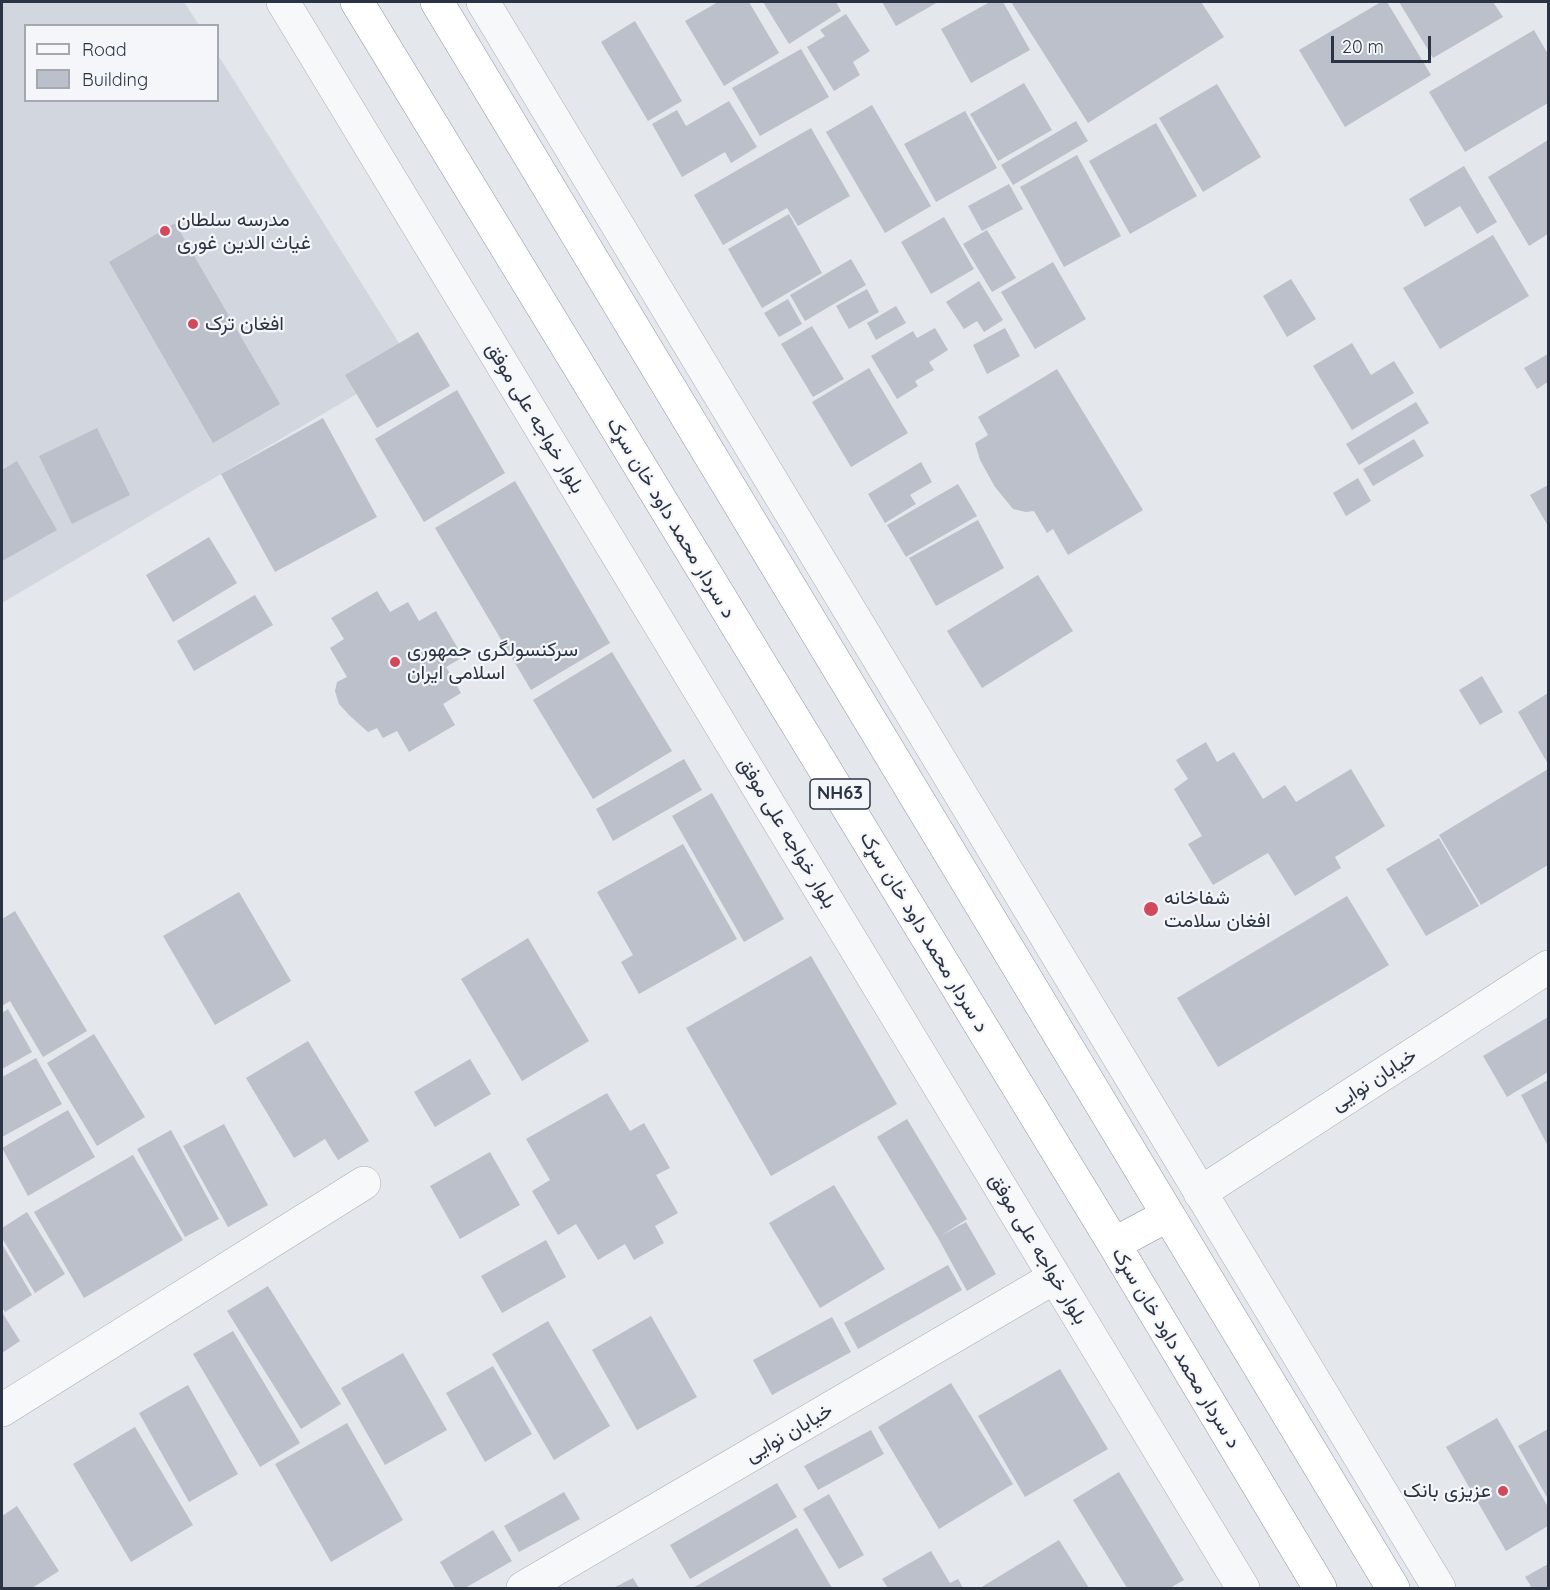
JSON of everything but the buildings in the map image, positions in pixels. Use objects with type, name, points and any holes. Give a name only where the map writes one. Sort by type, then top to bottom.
[{"type":"highway","name":"د سردار محمد داود خان سړک","points":[[357,2],[1114,1244],[1320,1588]]},
{"type":"highway","points":[[437,2],[1393,1588]]},
{"type":"highway","points":[[1114,1244],[1168,1215]]},
{"type":"street","name":"بلوار خواجه علی موفق","points":[[283,2],[1243,1588]]},
{"type":"street","points":[[483,2],[1439,1588]]},
{"type":"street","name":"خیابان نوایی","points":[[1200,1193],[1548,967]]},
{"type":"street","points":[[2,1410],[363,1183]]},
{"type":"street","name":"خیابان نوایی","points":[[523,1588],[1055,1276]]},
{"type":"shaded area","name":"مدرسه سلطان غیاث الدین غوری","points":[[2,2],[184,2],[198,24],[24,24],[24,102],[219,102],[219,57],[411,362],[2,603]]},
{"type":"place","name":"مدرسه سلطان غیاث الدین غوری","points":[[165,231]]},
{"type":"place","name":"افغان ترک","points":[[193,324]]},
{"type":"place","name":"سرکنسولگری جمهوری اسلامی ایران","points":[[395,662]]},
{"type":"place","name":"شفاخانه افغان سلامت","points":[[1151,909]]},
{"type":"place","name":"عزیزی بانک","points":[[1503,1491]]}]
